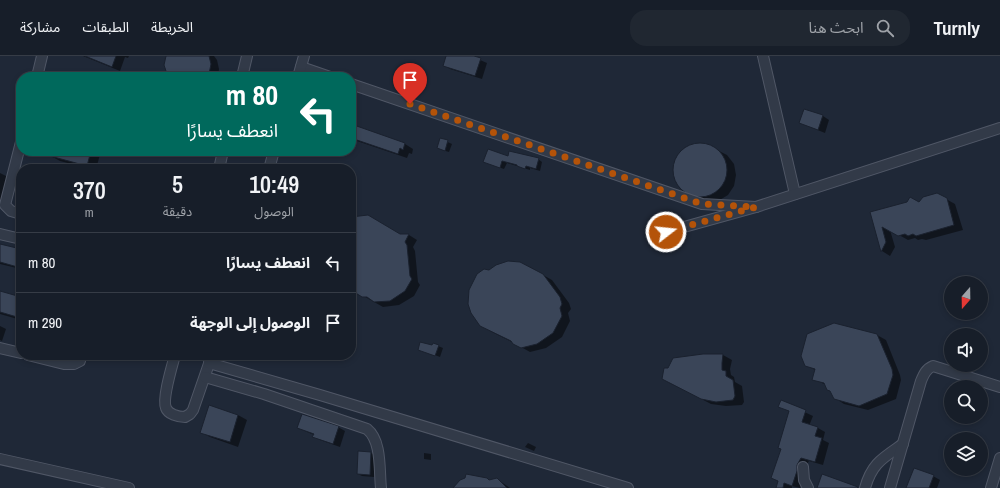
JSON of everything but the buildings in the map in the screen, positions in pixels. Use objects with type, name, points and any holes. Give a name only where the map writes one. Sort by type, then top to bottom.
[{"type":"lane","points":[[38,72],[42,56]]},
{"type":"lane","points":[[243,72],[247,56]]},
{"type":"lane","points":[[299,72],[304,56]]},
{"type":"lane","points":[[763,56],[795,194]]},
{"type":"lane","points":[[356,86],[702,204],[756,207]]},
{"type":"lane","points":[[666,232],[756,207],[1000,128]]},
{"type":"lane","points":[[16,212],[11,211],[6,205],[18,156]]},
{"type":"lane","points":[[0,234],[16,238]]},
{"type":"lane","points":[[0,348],[16,352]]},
{"type":"lane","points":[[48,360],[64,364],[74,364],[80,360]]},
{"type":"lane","points":[[174,360],[164,401],[166,409],[172,414],[180,417],[185,417],[190,414],[211,360]]},
{"type":"lane","points":[[214,360],[320,395],[628,488]]},
{"type":"lane","points":[[890,488],[925,371],[933,366],[1000,387]]},
{"type":"lane","points":[[205,377],[264,394],[367,429],[373,435],[378,447],[381,488]]},
{"type":"lane","points":[[865,488],[872,469],[877,463],[903,444]]},
{"type":"lane","points":[[0,458],[130,488]]},
{"type":"lane","points":[[991,488],[1000,458]]},
{"type":"lane","points":[[802,467],[804,480],[808,488]]},
{"type":"route","points":[[410,104],[702,204],[756,207],[666,232]]}]
